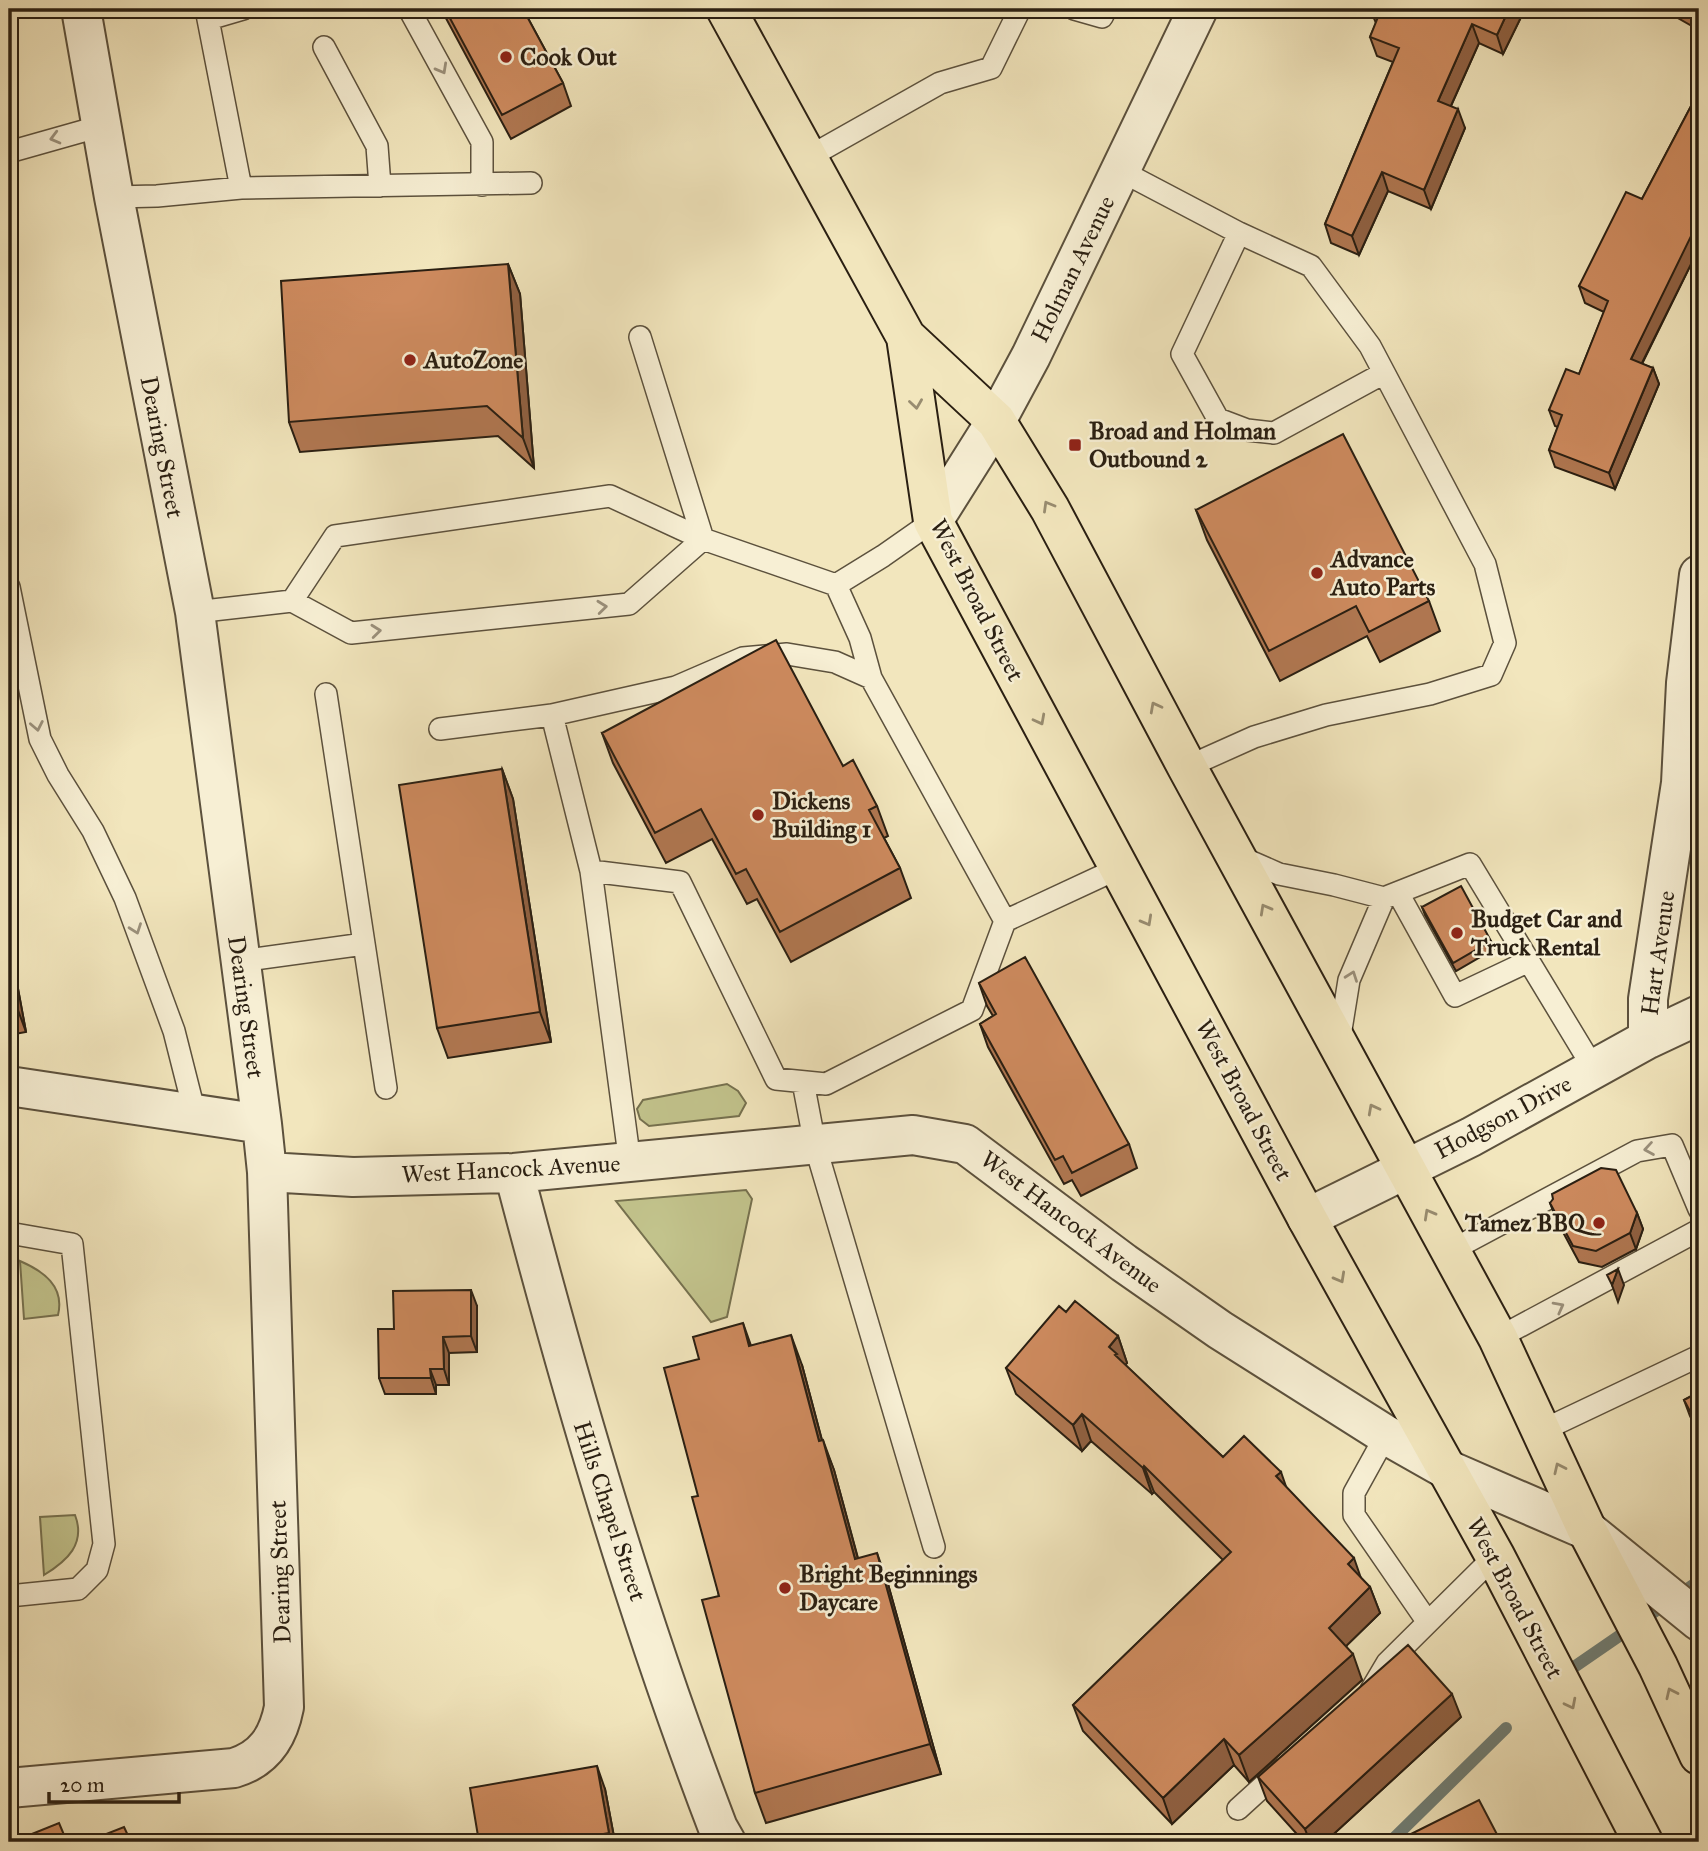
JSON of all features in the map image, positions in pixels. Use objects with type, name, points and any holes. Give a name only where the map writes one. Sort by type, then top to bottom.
[{"type":"main road","name":"West Broad Street","points":[[726,9],[906,337],[996,421],[1050,509],[1404,1169],[1498,1338],[1587,1530],[1658,1666],[1699,1755]]},
{"type":"main road","name":"West Broad Street","points":[[906,337],[933,521],[1307,1218],[1495,1556],[1643,1842]]},
{"type":"street","name":"Dearing Street","points":[[9,1788],[234,1768],[248,1764],[262,1754],[273,1741],[281,1724],[284,1707],[267,1172],[262,1124],[195,612],[114,197],[81,9]]},
{"type":"street","name":"Holman Avenue","points":[[933,521],[996,421],[1031,356],[1198,9]]},
{"type":"street","name":"Hart Avenue","points":[[1648,1040],[1648,999],[1681,783],[1691,753],[1686,683],[1699,575]]},
{"type":"street","name":"Hodgson Drive","points":[[1307,1218],[1471,1137],[1699,1015]]},
{"type":"street","points":[[9,1086],[262,1124]]},
{"type":"street","name":"West Hancock Avenue","points":[[267,1172],[353,1177],[514,1173],[913,1135],[965,1144],[1220,1331],[1386,1435],[1446,1469],[1587,1530],[1699,1621]]},
{"type":"street","name":"Hills Chapel Street","points":[[514,1173],[573,1392],[676,1719],[718,1828],[726,1842]]},
{"type":"lane","points":[[241,188],[207,14],[243,9]]},
{"type":"lane","points":[[409,9],[482,142],[482,185]]},
{"type":"lane","points":[[807,158],[940,83],[991,68],[1020,9]]},
{"type":"lane","points":[[1074,9],[1102,18],[1106,9]]},
{"type":"lane","points":[[324,47],[377,146],[380,186]]},
{"type":"lane","points":[[9,152],[101,125]]},
{"type":"lane","points":[[1121,171],[1239,233],[1311,266],[1370,346],[1485,565],[1505,643],[1491,675],[1430,694],[1326,715],[1254,737],[1187,767]]},
{"type":"lane","points":[[114,197],[241,188],[531,183]]},
{"type":"lane","points":[[1239,233],[1182,354],[1218,419],[1247,430],[1274,433],[1384,373]]},
{"type":"lane","points":[[640,337],[703,539]]},
{"type":"lane","points":[[292,601],[335,536],[610,496],[703,539],[836,585],[860,638],[871,678],[1004,921]]},
{"type":"lane","points":[[836,585],[933,521]]},
{"type":"lane","points":[[195,612],[292,601],[351,633],[629,604],[703,539]]},
{"type":"lane","points":[[9,587],[40,739],[58,775],[93,831],[125,898],[174,1031],[195,1114]]},
{"type":"lane","points":[[440,729],[552,715],[676,687],[743,657],[787,654],[835,662],[871,678]]},
{"type":"lane","points":[[326,694],[386,1088]]},
{"type":"lane","points":[[552,715],[591,871],[630,1163]]},
{"type":"lane","points":[[1236,855],[1279,874],[1391,895],[1470,864],[1594,1069]]},
{"type":"lane","points":[[591,871],[680,882],[776,1079],[826,1084],[972,1010],[1004,921],[1119,868]]},
{"type":"lane","points":[[1391,895],[1455,996],[1529,961]]},
{"type":"lane","points":[[1338,1043],[1349,980],[1391,895]]},
{"type":"lane","points":[[240,961],[364,944]]},
{"type":"lane","points":[[803,1082],[815,1144],[934,1547]]},
{"type":"lane","points":[[1450,1251],[1637,1151],[1672,1145],[1699,1209]]},
{"type":"lane","points":[[1498,1338],[1699,1230]]},
{"type":"lane","points":[[9,1233],[72,1244],[104,1544],[97,1570],[78,1588],[9,1596]]},
{"type":"lane","points":[[1541,1431],[1699,1356]]},
{"type":"lane","points":[[1386,1435],[1354,1493],[1354,1515],[1427,1621]]},
{"type":"lane","points":[[1352,1707],[1373,1688],[1387,1663],[1495,1556]]},
{"type":"lane","points":[[1238,1809],[1300,1753]]},
{"type":"green space","points":[[727,1084],[738,1091],[746,1103],[739,1116],[649,1126],[640,1119],[637,1109],[643,1100]]},
{"type":"green space","points":[[746,1190],[752,1199],[727,1317],[711,1322],[616,1201]]},
{"type":"green space","points":[[20,1261],[44,1275],[55,1288],[58,1315],[24,1319]]},
{"type":"green space","points":[[75,1515],[78,1535],[72,1551],[44,1575],[40,1517]]},
{"type":"building","name":"Cook Out","points":[[445,9],[523,9],[563,83],[502,115]]},
{"type":"building","points":[[1376,9],[1509,9],[1497,35],[1472,24],[1438,101],[1458,109],[1424,190],[1382,172],[1352,236],[1325,224],[1399,48],[1370,37],[1378,17],[1373,16]]},
{"type":"building","points":[[1684,9],[1699,9],[1699,18]]},
{"type":"building","points":[[1699,91],[1699,215],[1631,359],[1653,368],[1609,473],[1549,450],[1562,415],[1549,410],[1566,369],[1579,374],[1608,301],[1579,286],[1626,192],[1642,199]]},
{"type":"building","name":"AutoZone","points":[[508,264],[523,438],[487,406],[289,422],[281,281]]},
{"type":"building","name":"Advance Auto Parts","points":[[1343,434],[1429,601],[1369,632],[1356,606],[1269,651],[1196,510]]},
{"type":"building","name":"Dickens Building 1","points":[[776,640],[843,766],[853,760],[877,806],[869,810],[900,868],[780,932],[746,869],[736,874],[701,809],[655,833],[602,733]]},
{"type":"building","points":[[502,769],[540,1012],[437,1028],[399,785]]},
{"type":"building","name":"Budget Car and Truck Rental","points":[[1461,886],[1491,941],[1453,963],[1422,907]]},
{"type":"building","points":[[1025,957],[1129,1144],[1072,1173],[1063,1156],[1055,1160],[980,1024],[996,1014],[979,983]]},
{"type":"building","points":[[9,970],[15,1002],[9,1003]]},
{"type":"building","name":"Tamez BBQ","points":[[1601,1168],[1616,1170],[1637,1213],[1630,1233],[1596,1251],[1573,1246],[1550,1203],[1552,1194]]},
{"type":"building","points":[[1618,1269],[1612,1285],[1607,1275]]},
{"type":"building","points":[[471,1290],[471,1336],[443,1337],[444,1369],[430,1369],[431,1378],[379,1378],[378,1329],[394,1329],[393,1291]]},
{"type":"building","points":[[1075,1301],[1118,1336],[1109,1347],[1117,1354],[1115,1355],[1223,1457],[1244,1436],[1281,1472],[1276,1476],[1354,1558],[1348,1564],[1370,1587],[1329,1628],[1353,1654],[1239,1755],[1224,1739],[1163,1798],[1073,1705],[1231,1552],[1144,1466],[1143,1468],[1082,1414],[1073,1425],[1006,1368],[1059,1306],[1066,1312]]},
{"type":"building","name":"Bright Beginnings Daycare","points":[[743,1323],[749,1346],[791,1335],[819,1441],[823,1440],[855,1559],[877,1553],[930,1744],[755,1793],[702,1600],[719,1596],[692,1497],[698,1496],[664,1368],[699,1359],[693,1337]]},
{"type":"building","points":[[1699,1392],[1699,1428],[1684,1400]]},
{"type":"building","points":[[1408,1645],[1452,1694],[1305,1829],[1258,1777]]},
{"type":"building","points":[[597,1766],[609,1833],[558,1842],[479,1842],[470,1788]]},
{"type":"building","points":[[1479,1800],[1501,1842],[1395,1842]]},
{"type":"building","points":[[59,1823],[67,1842],[12,1842]]},
{"type":"building","points":[[124,1827],[131,1842],[86,1842]]},
{"type":"waterway","points":[[1561,1676],[1699,1581]]},
{"type":"waterway","points":[[1390,1842],[1506,1728]]},
{"type":"place","name":"Cook Out","points":[[506,57]]},
{"type":"place","name":"AutoZone","points":[[410,360]]},
{"type":"place","name":"Broad and Holman Outbound 2","points":[[1075,445]]},
{"type":"place","name":"Advance Auto Parts","points":[[1317,573]]},
{"type":"place","name":"Dickens Building 1","points":[[758,815]]},
{"type":"place","name":"Budget Car and Truck Rental","points":[[1457,933]]},
{"type":"place","name":"Tamez BBQ","points":[[1599,1223]]},
{"type":"place","name":"Bright Beginnings Daycare","points":[[785,1588]]}]
